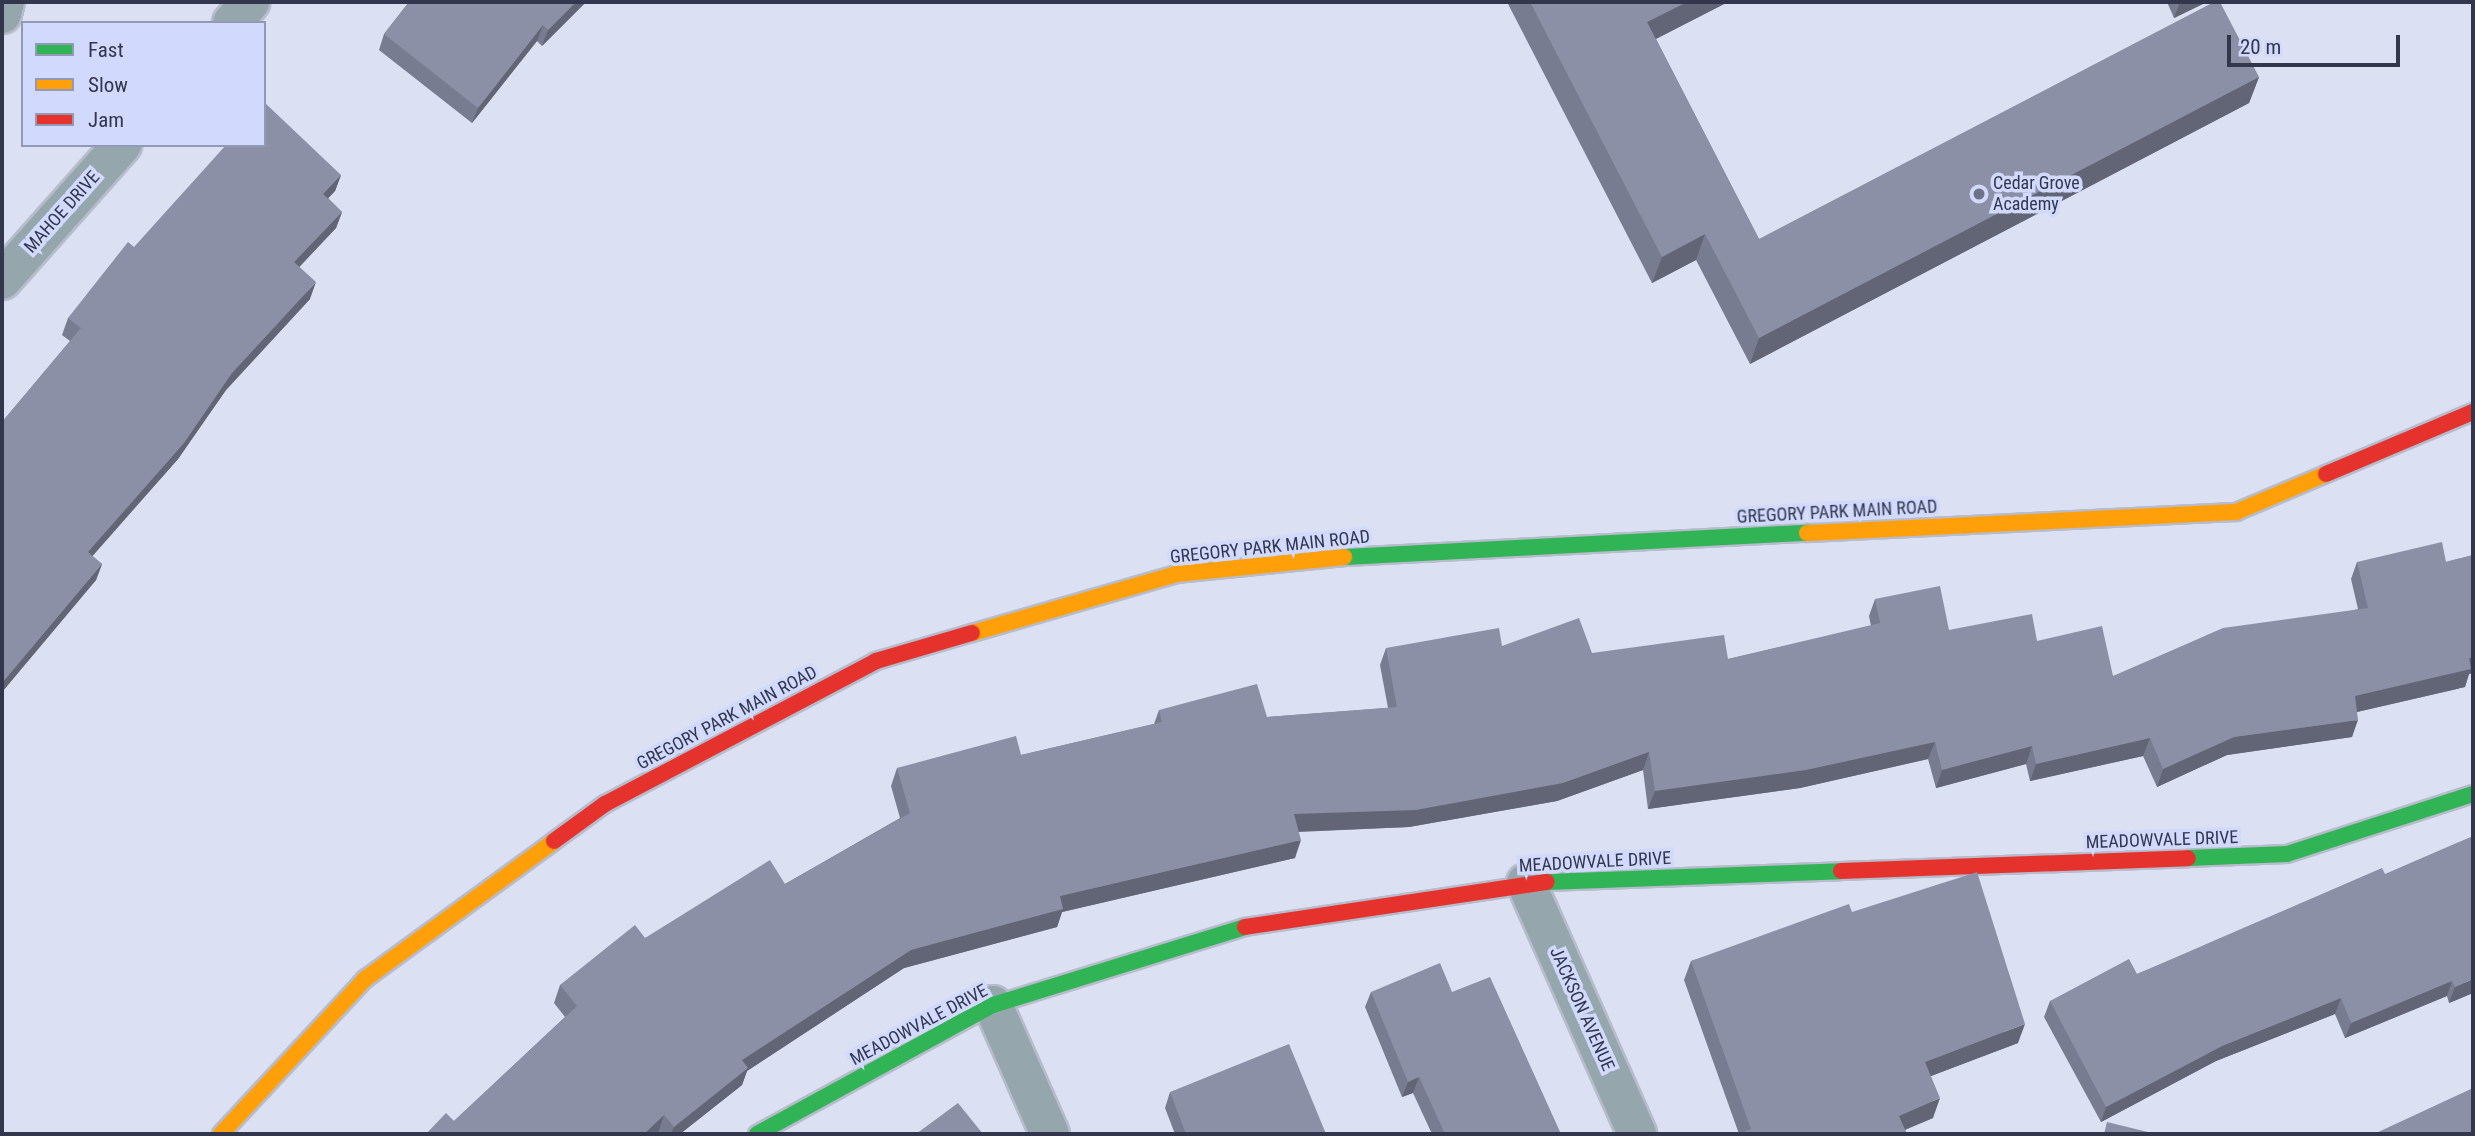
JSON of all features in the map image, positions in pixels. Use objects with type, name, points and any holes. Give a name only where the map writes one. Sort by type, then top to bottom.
[{"type":"street","points":[[2,15],[5,2]]},
{"type":"street","points":[[234,21],[250,2]]},
{"type":"street","name":"MAHOE DRIVE","points":[[2,279],[120,147]]},
{"type":"street","name":"GREGORY PARK MAIN ROAD","points":[[221,1134],[365,979],[594,812],[876,661],[1177,574],[1374,554],[2236,512],[2473,412]]},
{"type":"street","name":"MEADOWVALE DRIVE","points":[[757,1134],[993,1005],[1239,928],[1526,883],[2287,854],[2473,794]]},
{"type":"street","name":"JACKSON AVENUE","points":[[1526,883],[1637,1134]]},
{"type":"street","points":[[993,1005],[1050,1134]]},
{"type":"building","points":[[409,2],[576,2],[548,30],[543,25],[478,108],[384,34]]},
{"type":"building","points":[[1530,2],[1687,2],[1647,22],[1759,239],[2214,2],[2220,2],[2259,77],[1759,338],[1705,234],[1662,257]]},
{"type":"building","points":[[266,104],[341,175],[323,194],[342,212],[294,262],[316,282],[232,373],[184,443],[88,552],[102,564],[2,683],[2,422],[81,328],[68,318],[128,242],[134,247],[224,147],[266,147]]},
{"type":"building","points":[[2442,542],[2446,562],[2473,555],[2473,657],[2469,658],[2471,669],[2355,696],[2358,720],[2234,737],[2163,769],[2150,738],[2036,764],[2032,746],[1942,770],[1935,742],[1806,770],[1655,791],[1649,752],[1563,783],[1416,810],[1294,814],[1301,840],[1060,896],[1063,909],[911,950],[742,1060],[748,1068],[674,1127],[664,1115],[644,1134],[426,1134],[446,1113],[454,1121],[577,1006],[560,985],[635,925],[645,938],[770,860],[785,884],[910,813],[897,768],[1016,736],[1021,755],[1162,722],[1159,710],[1257,684],[1267,717],[1397,707],[1386,648],[1499,628],[1502,646],[1579,618],[1592,653],[1724,635],[1728,659],[1880,623],[1875,599],[1940,586],[1949,630],[2032,614],[2037,641],[2102,626],[2113,676],[2223,628],[2368,608],[2357,562]]},
{"type":"building","points":[[2473,836],[2473,979],[2455,987],[2452,981],[2351,1023],[2341,998],[2222,1046],[2106,1107],[2050,1001],[2129,959],[2137,974],[2382,868],[2385,874]]},
{"type":"building","points":[[1977,872],[2025,1024],[1925,1062],[1940,1098],[1899,1116],[1907,1134],[1739,1134],[1751,1129],[1691,961],[1849,904],[1852,912]]},
{"type":"building","points":[[1440,963],[1452,992],[1490,977],[1561,1134],[1445,1134],[1419,1077],[1408,1082],[1371,992]]},
{"type":"building","points":[[1289,1044],[1326,1134],[1186,1134],[1170,1092]]},
{"type":"building","points":[[2473,1088],[2473,1134],[2374,1134]]},
{"type":"building","points":[[958,1103],[983,1134],[916,1134]]},
{"type":"building","points":[[2107,1122],[2156,1134],[2104,1134]]},
{"type":"traffic: fast","points":[[1344,557],[1807,533]]},
{"type":"traffic: fast","points":[[2188,858],[2287,854],[2473,794]]},
{"type":"traffic: fast","points":[[1547,882],[1841,871]]},
{"type":"traffic: fast","points":[[757,1134],[993,1005],[1245,927]]},
{"type":"traffic: slow","points":[[1807,533],[2236,512],[2326,474]]},
{"type":"traffic: slow","points":[[972,633],[1177,574],[1344,557]]},
{"type":"traffic: slow","points":[[221,1134],[365,979],[554,841]]},
{"type":"traffic: jam","points":[[2326,474],[2473,412]]},
{"type":"traffic: jam","points":[[554,841],[605,804],[876,661],[972,633]]},
{"type":"traffic: jam","points":[[1841,871],[2188,858]]},
{"type":"traffic: jam","points":[[1245,927],[1547,882]]},
{"type":"place","name":"Cedar Grove Academy","points":[[1979,194]]}]
